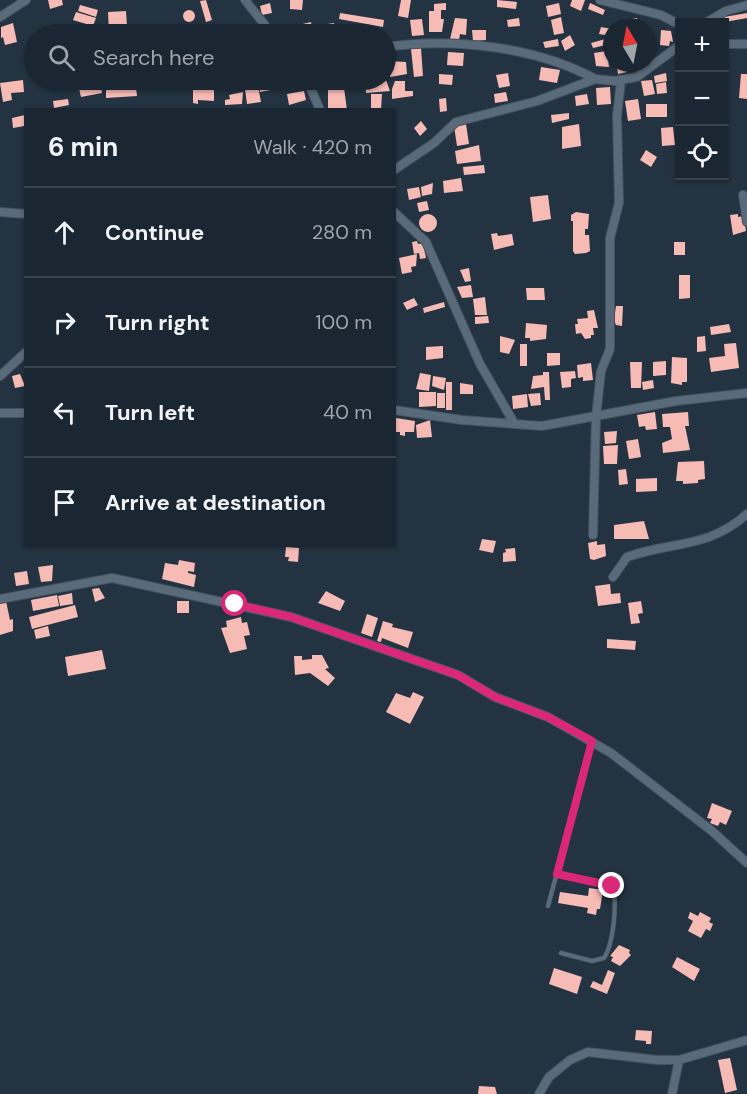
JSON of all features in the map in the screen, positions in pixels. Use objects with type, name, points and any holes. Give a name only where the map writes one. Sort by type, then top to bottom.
[{"type":"street","points":[[0,17],[26,0]]},
{"type":"street","points":[[245,0],[264,24]]},
{"type":"street","points":[[600,0],[661,15],[675,22]]},
{"type":"street","points":[[714,18],[726,11],[747,5]]},
{"type":"street","points":[[396,45],[438,42],[477,46],[555,62],[573,67],[596,79]]},
{"type":"street","points":[[729,44],[747,44]]},
{"type":"street","points":[[396,169],[434,143],[456,122],[537,101],[596,79],[621,80],[637,77],[675,49]]},
{"type":"street","points":[[593,534],[596,417],[601,370],[610,349],[610,238],[620,203],[620,132],[617,116],[621,80]]},
{"type":"street","points":[[311,90],[319,108]]},
{"type":"street","points":[[743,195],[747,222]]},
{"type":"street","points":[[0,213],[24,214]]},
{"type":"street","points":[[396,214],[426,242],[480,364],[514,423]]},
{"type":"street","points":[[0,376],[24,354]]},
{"type":"street","points":[[396,410],[440,417],[542,426],[676,401],[747,393]]},
{"type":"street","points":[[0,413],[24,414]]},
{"type":"street","points":[[613,577],[627,557],[708,539],[721,533],[747,514]]},
{"type":"street","points":[[0,598],[112,578],[170,593],[246,606],[291,617],[458,675],[495,697],[548,717],[592,741],[712,831],[747,863]]},
{"type":"street","points":[[539,1094],[549,1077],[570,1060],[588,1052],[657,1060],[679,1060],[747,1040]]},
{"type":"street","points":[[672,1094],[679,1060]]},
{"type":"lane","points":[[548,906],[592,741]]},
{"type":"lane","points":[[557,874],[608,884],[612,886],[614,896],[609,951],[604,958],[592,961],[561,952]]},
{"type":"building","points":[[48,0],[62,0],[63,5],[50,9]]},
{"type":"building","points":[[206,0],[212,20],[206,22],[200,1]]},
{"type":"building","points":[[290,0],[303,0],[302,10],[290,9]]},
{"type":"building","points":[[401,0],[411,0],[408,18],[398,16]]},
{"type":"building","points":[[497,0],[517,2],[516,9],[497,7]]},
{"type":"building","points":[[572,0],[585,0],[581,11],[570,6]]},
{"type":"building","points":[[270,3],[272,13],[262,15],[260,6]]},
{"type":"building","points":[[446,3],[446,10],[441,10],[441,19],[444,19],[442,32],[429,32],[429,11],[434,11],[434,4]]},
{"type":"building","points":[[559,3],[561,14],[548,17],[546,6]]},
{"type":"building","points":[[590,3],[605,10],[603,15],[588,9]]},
{"type":"building","points":[[80,5],[98,10],[96,17],[78,11]]},
{"type":"building","points":[[191,10],[195,16],[191,22],[187,22],[183,14]]},
{"type":"building","points":[[126,11],[127,24],[109,24],[108,12]]},
{"type":"building","points":[[76,12],[96,18],[94,24],[73,20]]},
{"type":"building","points":[[340,13],[384,20],[383,24],[366,24],[339,19]]},
{"type":"building","points":[[747,13],[747,18],[729,21],[729,18],[724,17]]},
{"type":"building","points":[[561,17],[564,33],[554,35],[551,20]]},
{"type":"building","points":[[455,18],[467,19],[466,35],[460,34],[459,40],[450,39]]},
{"type":"building","points":[[519,18],[520,26],[508,27],[507,20]]},
{"type":"building","points":[[422,19],[424,35],[412,36],[410,20]]},
{"type":"building","points":[[13,23],[17,42],[5,45],[3,37],[1,38],[1,27]]},
{"type":"building","points":[[472,30],[486,30],[486,40],[473,41]]},
{"type":"building","points":[[661,30],[671,31],[673,42],[670,41],[669,46],[660,45]]},
{"type":"building","points":[[570,35],[575,45],[565,51],[561,41]]},
{"type":"building","points":[[558,39],[559,46],[545,48],[543,42]]},
{"type":"building","points":[[603,40],[603,46],[593,48],[591,43]]},
{"type":"building","points":[[421,48],[423,76],[414,77],[411,49]]},
{"type":"building","points":[[448,52],[464,53],[463,66],[447,65]]},
{"type":"building","points":[[603,52],[603,67],[596,66],[594,53]]},
{"type":"building","points":[[396,61],[406,62],[407,74],[396,76]]},
{"type":"building","points":[[541,67],[560,70],[557,83],[539,80]]},
{"type":"building","points":[[508,73],[510,86],[499,88],[496,75]]},
{"type":"building","points":[[666,73],[667,81],[655,83],[654,76]]},
{"type":"building","points":[[439,74],[453,75],[452,85],[439,84]]},
{"type":"building","points":[[741,74],[747,74],[747,99],[739,98]]},
{"type":"building","points":[[23,80],[24,92],[11,93],[12,100],[3,102],[0,83]]},
{"type":"building","points":[[652,80],[655,94],[644,96],[641,81]]},
{"type":"building","points":[[396,81],[405,81],[405,91],[413,91],[413,96],[392,99],[392,90],[396,90]]},
{"type":"building","points":[[666,82],[667,93],[657,94],[656,84]]},
{"type":"building","points":[[610,87],[611,104],[597,105],[596,88]]},
{"type":"building","points":[[79,90],[102,90],[102,93],[81,97]]},
{"type":"building","points":[[106,90],[136,90],[137,96],[106,98]]},
{"type":"building","points":[[193,90],[214,90],[214,101],[198,100],[198,104],[193,103]]},
{"type":"building","points":[[245,90],[259,90],[261,102],[247,104]]},
{"type":"building","points":[[328,90],[344,90],[347,108],[328,108]]},
{"type":"building","points":[[366,90],[390,91],[366,93]]},
{"type":"building","points":[[304,91],[306,100],[289,105],[287,94]]},
{"type":"building","points":[[243,92],[242,104],[225,105],[225,100],[230,99],[229,95]]},
{"type":"building","points":[[506,92],[508,101],[495,103],[494,94]]},
{"type":"building","points":[[371,94],[382,94],[381,108],[371,108]]},
{"type":"building","points":[[587,94],[589,104],[576,106],[575,96]]},
{"type":"building","points":[[446,98],[447,111],[440,112],[439,99]]},
{"type":"building","points":[[68,99],[69,105],[54,108],[53,101]]},
{"type":"building","points":[[638,99],[641,119],[628,121],[625,101]]},
{"type":"building","points":[[646,104],[667,104],[667,117],[646,117]]},
{"type":"building","points":[[569,113],[569,119],[552,123],[551,115]]},
{"type":"building","points":[[24,115],[24,126],[13,128],[12,118]]},
{"type":"building","points":[[421,121],[427,129],[420,136],[414,128]]},
{"type":"building","points":[[466,124],[469,144],[457,146],[454,126]]},
{"type":"building","points":[[579,124],[581,146],[562,149],[562,127]]},
{"type":"building","points":[[673,127],[675,145],[662,146],[661,128]]},
{"type":"building","points":[[479,145],[481,161],[457,164],[455,151]]},
{"type":"building","points":[[646,150],[657,157],[651,167],[640,160]]},
{"type":"building","points":[[484,165],[485,173],[464,175],[463,167]]},
{"type":"building","points":[[461,178],[463,191],[444,193],[443,181]]},
{"type":"building","points":[[433,183],[432,194],[422,196],[421,187]]},
{"type":"building","points":[[419,187],[421,197],[409,200],[407,189]]},
{"type":"building","points":[[548,195],[551,219],[533,222],[530,197]]},
{"type":"building","points":[[427,201],[429,210],[419,212],[417,203]]},
{"type":"building","points":[[576,212],[589,214],[588,229],[585,229],[585,235],[589,235],[590,251],[586,253],[575,254],[573,251],[571,215]]},
{"type":"building","points":[[428,214],[434,217],[437,223],[434,229],[428,232],[422,229],[419,223],[422,217]]},
{"type":"building","points":[[738,214],[738,217],[744,216],[746,231],[733,235],[730,215]]},
{"type":"building","points":[[497,233],[498,236],[512,234],[514,245],[494,250],[491,234]]},
{"type":"building","points":[[417,241],[418,244],[423,243],[426,258],[420,259],[419,253],[414,254],[412,242]]},
{"type":"building","points":[[674,242],[685,242],[685,255],[674,255]]},
{"type":"building","points":[[417,254],[416,266],[411,267],[412,272],[402,274],[399,258]]},
{"type":"building","points":[[469,268],[471,281],[465,282],[460,270]]},
{"type":"building","points":[[679,275],[690,275],[690,298],[679,299]]},
{"type":"building","points":[[471,285],[473,297],[462,298],[457,287]]},
{"type":"building","points":[[526,288],[544,288],[545,300],[527,300]]},
{"type":"building","points":[[485,297],[487,315],[475,315],[473,299]]},
{"type":"building","points":[[414,298],[418,305],[407,310],[403,303]]},
{"type":"building","points":[[444,302],[445,307],[424,313],[423,308]]},
{"type":"building","points":[[616,306],[623,306],[622,326],[616,325],[614,320]]},
{"type":"building","points":[[594,310],[598,328],[593,328],[594,335],[585,339],[581,333],[576,334],[575,324],[578,324],[577,319],[588,318],[587,311]]},
{"type":"building","points":[[488,316],[489,323],[475,324],[475,317]]},
{"type":"building","points":[[526,323],[547,325],[546,339],[530,341],[530,338],[525,338]]},
{"type":"building","points":[[729,324],[731,332],[711,335],[710,327]]},
{"type":"building","points":[[500,336],[515,340],[509,354],[500,352]]},
{"type":"building","points":[[705,336],[706,351],[697,352],[697,337]]},
{"type":"building","points":[[736,343],[739,368],[711,372],[709,358],[725,356],[724,344]]},
{"type":"building","points":[[520,344],[527,344],[527,366],[520,366]]},
{"type":"building","points":[[443,346],[443,358],[426,360],[426,347]]},
{"type":"building","points":[[547,353],[560,353],[560,365],[547,366]]},
{"type":"building","points":[[672,357],[687,358],[687,382],[682,382],[682,385],[671,383]]},
{"type":"building","points":[[666,361],[666,375],[653,376],[653,362]]},
{"type":"building","points":[[630,362],[642,362],[641,388],[631,388]]},
{"type":"building","points":[[591,363],[593,380],[583,381],[583,377],[578,378],[577,365]]},
{"type":"building","points":[[575,371],[576,378],[571,379],[571,387],[562,388],[560,372]]},
{"type":"building","points":[[543,372],[549,372],[550,400],[545,400],[544,387],[531,389],[533,376],[543,375]]},
{"type":"building","points":[[420,373],[431,375],[429,391],[416,389]]},
{"type":"building","points":[[20,374],[24,386],[15,388],[12,376]]},
{"type":"building","points":[[433,376],[446,378],[444,390],[432,386]]},
{"type":"building","points":[[653,380],[654,388],[643,390],[642,382]]},
{"type":"building","points":[[446,382],[452,382],[452,410],[446,410]]},
{"type":"building","points":[[460,383],[473,385],[473,394],[460,394]]},
{"type":"building","points":[[419,392],[436,392],[436,406],[419,407]]},
{"type":"building","points":[[437,393],[445,393],[445,408],[437,408]]},
{"type":"building","points":[[540,393],[541,405],[531,406],[528,394]]},
{"type":"building","points":[[527,394],[528,407],[513,409],[512,396]]},
{"type":"building","points":[[655,412],[657,429],[646,430],[645,426],[639,427],[637,415]]},
{"type":"building","points":[[688,412],[689,426],[685,426],[690,450],[663,453],[662,443],[672,439],[670,427],[663,427],[662,414]]},
{"type":"building","points":[[396,418],[415,421],[414,432],[405,432],[405,436],[400,435],[400,432],[396,432]]},
{"type":"building","points":[[430,420],[432,437],[417,438],[416,425]]},
{"type":"building","points":[[617,431],[616,443],[605,444],[604,432]]},
{"type":"building","points":[[638,439],[641,457],[629,459],[626,441]]},
{"type":"building","points":[[618,445],[617,464],[604,464],[603,446]]},
{"type":"building","points":[[704,461],[705,479],[698,480],[698,483],[683,484],[683,481],[676,481],[678,462]]},
{"type":"building","points":[[626,469],[628,484],[619,485],[618,470]]},
{"type":"building","points":[[657,478],[657,491],[636,492],[636,479]]},
{"type":"building","points":[[644,521],[649,539],[614,539],[614,525]]},
{"type":"building","points":[[482,539],[496,541],[493,553],[479,550]]},
{"type":"building","points":[[597,541],[597,545],[605,544],[606,556],[590,559],[588,543]]},
{"type":"building","points":[[286,547],[299,548],[298,562],[288,561],[289,557],[285,557]]},
{"type":"building","points":[[515,548],[516,561],[503,562],[505,549]]},
{"type":"building","points":[[179,560],[195,563],[194,572],[188,571],[196,575],[194,587],[162,579],[165,563],[178,565]]},
{"type":"building","points":[[53,565],[52,581],[41,582],[38,567]]},
{"type":"building","points":[[27,571],[29,584],[16,586],[14,573]]},
{"type":"building","points":[[610,584],[611,594],[620,593],[621,603],[598,606],[595,586]]},
{"type":"building","points":[[99,588],[105,598],[95,602],[92,589]]},
{"type":"building","points":[[326,591],[345,601],[340,611],[318,603]]},
{"type":"building","points":[[72,593],[73,604],[60,606],[58,596]]},
{"type":"building","points":[[57,595],[59,606],[33,611],[31,600]]},
{"type":"building","points":[[6,601],[10,620],[13,619],[13,631],[0,635],[0,603]]},
{"type":"building","points":[[177,601],[189,601],[189,613],[177,613]]},
{"type":"building","points":[[641,601],[643,613],[638,614],[640,623],[631,624],[628,603]]},
{"type":"building","points":[[75,605],[78,617],[32,629],[29,617]]},
{"type":"building","points":[[367,614],[378,618],[372,637],[361,633]]},
{"type":"building","points":[[241,617],[242,623],[247,622],[250,635],[244,636],[247,649],[230,653],[221,628],[227,627],[226,621]]},
{"type":"building","points":[[383,621],[393,624],[392,627],[413,632],[408,648],[382,638],[381,642],[377,641]]},
{"type":"building","points":[[48,626],[50,636],[36,639],[34,630]]},
{"type":"building","points":[[607,639],[636,641],[635,650],[607,648]]},
{"type":"building","points":[[102,650],[106,669],[68,676],[65,657]]},
{"type":"building","points":[[312,655],[322,655],[329,668],[325,669],[335,678],[328,686],[310,673],[295,675],[294,656],[302,656],[302,660],[312,659]]},
{"type":"building","points":[[413,692],[424,697],[410,724],[386,712],[396,693],[410,698]]},
{"type":"building","points":[[712,803],[732,811],[726,825],[720,822],[718,826],[710,823],[712,819],[707,818]]},
{"type":"building","points":[[589,888],[603,890],[600,909],[597,909],[596,915],[587,913],[588,908],[558,903],[560,892],[588,896]]},
{"type":"building","points":[[690,912],[698,916],[700,912],[711,918],[709,922],[713,924],[710,931],[706,929],[701,938],[688,931],[693,921],[688,918]]},
{"type":"building","points":[[619,945],[630,950],[631,955],[620,966],[611,961],[613,957],[610,956]]},
{"type":"building","points":[[677,957],[700,969],[694,981],[672,967]]},
{"type":"building","points":[[554,968],[582,977],[577,994],[549,984]]},
{"type":"building","points":[[608,970],[615,973],[607,994],[590,987],[593,981],[602,985]]},
{"type":"building","points":[[636,1030],[652,1031],[651,1044],[635,1040]]},
{"type":"building","points":[[730,1058],[737,1090],[725,1093],[718,1060]]},
{"type":"building","points":[[479,1086],[495,1087],[497,1094],[478,1094]]},
{"type":"route","points":[[235,604],[291,617],[458,675],[495,697],[548,717],[592,741],[557,874],[612,886]]}]
